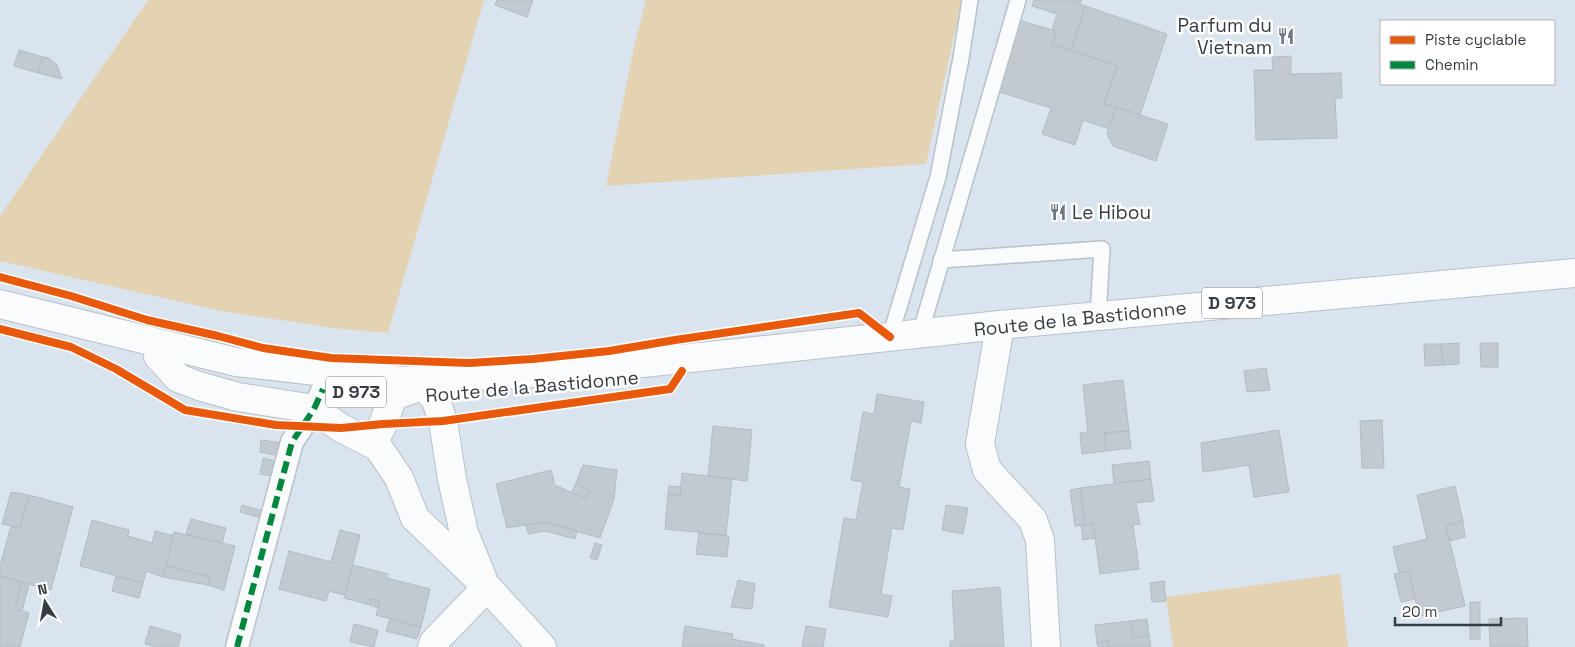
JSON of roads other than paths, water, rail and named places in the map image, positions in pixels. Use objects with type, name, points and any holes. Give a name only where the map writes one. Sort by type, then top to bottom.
[{"type":"main road","name":"Route de la Bastidonne","points":[[0,304],[236,362],[413,390],[577,370],[1000,325],[1575,273]]},
{"type":"main road","name":"Route de la Bastidonne","points":[[38,314],[126,350],[274,381],[318,399],[413,390],[682,371],[823,343]]},
{"type":"main road","points":[[1000,325],[980,444],[987,470],[1033,520],[1040,540],[1046,647]]},
{"type":"main road","points":[[487,587],[464,533],[452,479],[443,422],[413,390],[383,424],[376,437],[378,448],[399,478],[415,518],[487,587],[542,647]]},
{"type":"main road","points":[[318,399],[341,428],[378,448]]},
{"type":"main road","points":[[432,647],[434,642],[487,587]]},
{"type":"street","points":[[236,647],[292,442],[318,399]]},
{"type":"lane","points":[[890,337],[938,177],[970,0]]},
{"type":"lane","points":[[920,334],[1018,0]]},
{"type":"lane","points":[[941,260],[1102,249],[1098,316]]},
{"type":"place","name":"Parfum du Vietnam","points":[[1286,36]]},
{"type":"place","name":"Le Hibou","points":[[1058,212]]}]
